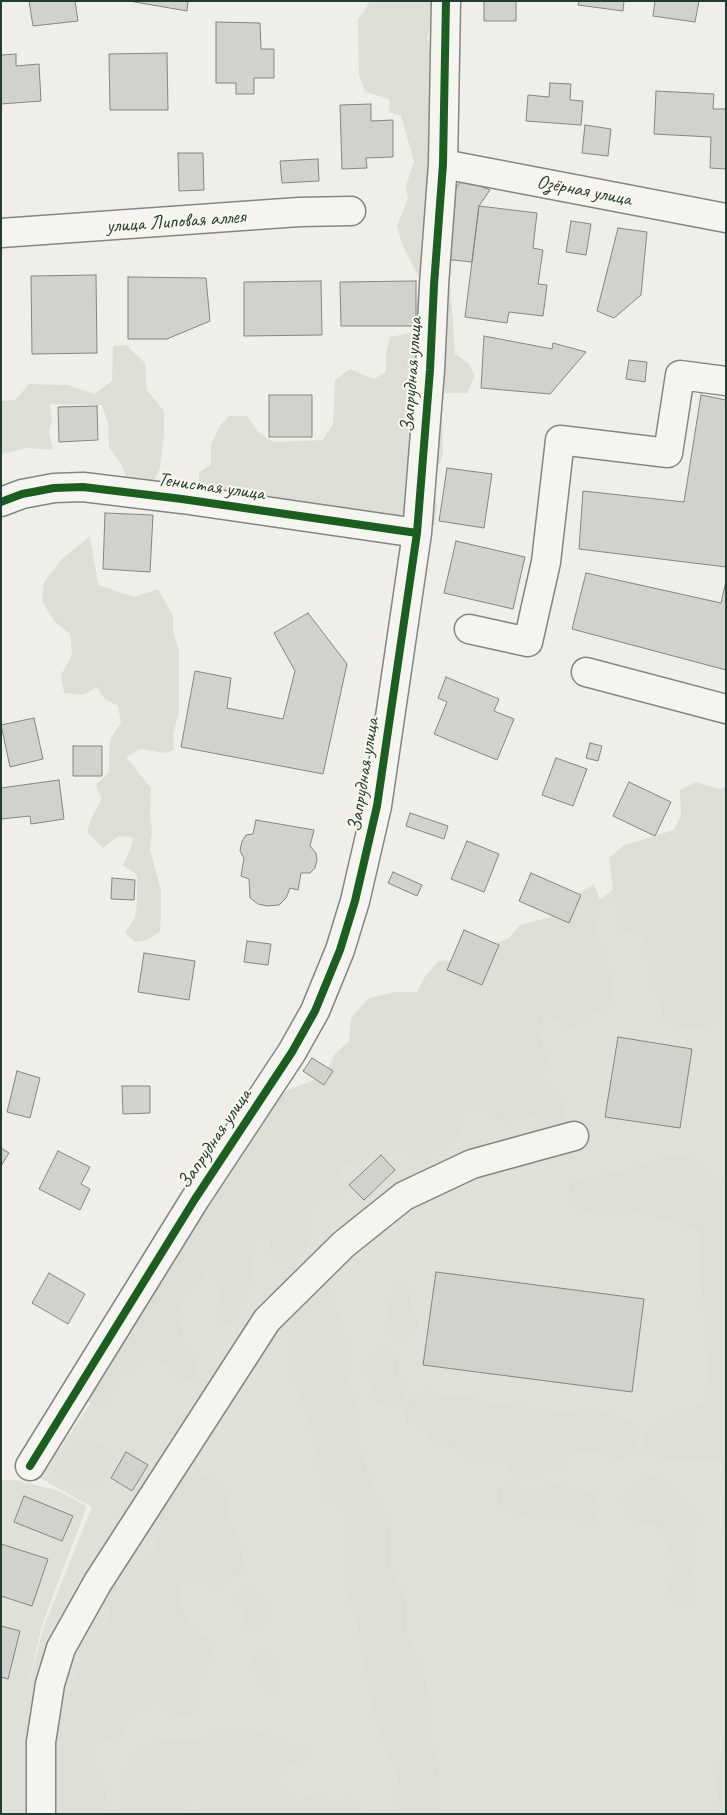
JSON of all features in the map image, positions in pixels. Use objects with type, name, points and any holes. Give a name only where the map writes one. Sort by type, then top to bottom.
[{"type":"street","name":"Запрудная улица","points":[[30,1466],[195,1199],[292,1052],[315,1011],[340,950],[355,901],[377,806],[417,533],[430,370],[442,164],[446,1]]},
{"type":"street","name":"Озёрная улица","points":[[442,164],[726,218]]},
{"type":"street","name":"улица Липовая аллея","points":[[1,233],[299,212],[351,211]]},
{"type":"street","points":[[469,628],[528,642],[546,562],[560,440],[668,453],[680,375],[726,381]]},
{"type":"street","name":"Тенистая улица","points":[[1,502],[22,494],[54,488],[83,487],[182,498],[417,533]]},
{"type":"street","points":[[586,672],[726,709]]},
{"type":"street","points":[[42,1814],[42,1742],[50,1684],[61,1648],[98,1582],[267,1320],[344,1244],[404,1196],[472,1164],[574,1136]]},
{"type":"shaded area","points":[[369,1],[433,1],[437,13],[427,37],[437,60],[435,247],[450,281],[455,354],[468,363],[475,376],[467,393],[444,393],[442,408],[443,455],[433,480],[437,506],[435,525],[417,532],[214,492],[199,484],[199,473],[211,464],[211,444],[220,426],[229,416],[247,416],[258,432],[273,442],[323,440],[333,424],[335,380],[350,369],[374,379],[386,372],[386,353],[390,337],[415,332],[416,304],[420,280],[402,244],[397,226],[408,199],[406,186],[414,161],[401,116],[389,112],[390,99],[365,92],[359,75],[358,19]]},
{"type":"shaded area","points":[[126,345],[145,363],[147,390],[164,411],[164,437],[160,467],[152,486],[131,487],[121,464],[109,447],[108,424],[102,405],[50,404],[52,421],[49,432],[53,450],[26,448],[1,454],[1,401],[15,400],[29,384],[68,385],[94,394],[112,381],[113,346]]},
{"type":"shaded area","points":[[90,536],[98,585],[134,597],[158,589],[173,616],[173,631],[179,650],[179,713],[173,733],[174,750],[164,753],[141,749],[126,757],[151,788],[150,812],[152,832],[150,849],[161,891],[160,932],[147,940],[135,942],[125,933],[135,918],[137,875],[123,865],[131,848],[133,837],[119,836],[103,848],[87,832],[92,817],[102,799],[96,785],[109,772],[111,738],[121,723],[118,706],[105,699],[97,687],[83,695],[64,693],[61,675],[72,655],[70,634],[54,621],[42,601],[44,582],[61,560]]},
{"type":"shaded area","points":[[696,782],[720,789],[726,786],[726,1007],[707,1028],[680,1029],[662,1019],[660,998],[648,982],[647,953],[643,937],[618,929],[609,858],[624,845],[674,830],[681,815],[680,790]]},
{"type":"shaded area","points":[[726,805],[726,1814],[1,1814],[1,1480],[16,1480],[56,1490],[87,1506],[42,1625],[27,1690],[44,1626],[92,1507],[40,1478],[226,1203],[606,895]]},
{"type":"shaded area","points":[[594,884],[601,903],[594,928],[601,943],[601,961],[612,977],[614,996],[605,1011],[591,1013],[583,1023],[570,1028],[558,1020],[544,1015],[540,1036],[548,1060],[542,1076],[562,1099],[566,1116],[553,1127],[540,1123],[536,1117],[526,1115],[519,1120],[504,1121],[484,1109],[465,1111],[459,1134],[435,1153],[409,1153],[397,1145],[382,1145],[358,1161],[339,1168],[345,1193],[336,1195],[319,1192],[311,1210],[312,1234],[303,1255],[288,1263],[277,1263],[271,1252],[267,1234],[254,1241],[252,1281],[243,1296],[232,1322],[217,1328],[215,1322],[219,1304],[219,1287],[209,1265],[201,1282],[184,1299],[176,1315],[183,1332],[184,1347],[198,1363],[195,1380],[184,1381],[172,1366],[144,1358],[118,1379],[108,1400],[97,1407],[84,1399],[200,1210],[212,1200],[241,1137],[263,1125],[270,1106],[286,1091],[325,1075],[334,1055],[349,1041],[351,1018],[369,998],[395,992],[417,992],[424,978],[438,961],[484,959],[490,945],[509,938],[520,925],[551,917],[570,906],[581,892]]},
{"type":"shaded area","points":[[674,1155],[700,1161],[720,1183],[726,1183],[726,1535],[722,1524],[725,1487],[723,1461],[672,1461],[646,1453],[643,1436],[660,1422],[685,1410],[704,1404],[708,1369],[700,1278],[699,1230],[640,1213],[599,1215],[570,1208],[569,1184]]},
{"type":"shaded area","points":[[313,1266],[331,1293],[346,1337],[346,1374],[360,1414],[360,1447],[374,1490],[391,1528],[391,1568],[407,1600],[407,1634],[423,1671],[432,1703],[432,1737],[439,1770],[440,1808],[442,1814],[400,1814],[397,1776],[375,1719],[356,1623],[346,1590],[346,1514],[322,1494],[318,1461],[309,1420],[295,1381],[294,1331],[290,1297]]},
{"type":"shaded area","points":[[406,1281],[411,1294],[411,1308],[420,1324],[411,1334],[401,1340],[391,1333],[388,1310],[394,1282]]},
{"type":"shaded area","points":[[389,1350],[399,1363],[399,1374],[407,1389],[403,1402],[392,1408],[374,1400],[373,1389],[367,1379],[366,1361],[374,1351]]},
{"type":"shaded area","points":[[426,1389],[441,1395],[470,1397],[489,1403],[587,1415],[607,1413],[630,1420],[638,1431],[636,1452],[619,1460],[590,1451],[570,1450],[562,1470],[540,1473],[508,1473],[507,1464],[475,1462],[444,1442],[430,1440],[422,1426],[405,1423],[404,1407]]},
{"type":"shaded area","points":[[80,1439],[99,1443],[106,1449],[106,1475],[93,1488],[65,1487],[54,1470]]},
{"type":"shaded area","points":[[211,1476],[228,1495],[228,1518],[241,1543],[244,1569],[221,1586],[181,1583],[181,1609],[193,1630],[216,1643],[207,1669],[194,1687],[193,1715],[173,1718],[156,1701],[129,1715],[123,1734],[96,1746],[96,1770],[107,1791],[104,1814],[55,1814],[50,1806],[56,1724],[62,1700],[73,1690],[82,1646],[98,1634],[109,1619],[109,1595],[122,1574],[155,1553],[159,1522],[166,1502],[185,1480]]},
{"type":"shaded area","points":[[644,1476],[658,1476],[700,1516],[696,1534],[696,1553],[690,1582],[689,1606],[674,1609],[668,1586],[672,1573],[672,1558],[659,1525],[647,1525],[628,1519],[621,1501]]},
{"type":"shaded area","points":[[553,1484],[584,1490],[596,1495],[597,1521],[531,1519],[497,1505],[497,1489],[511,1486],[539,1490]]},
{"type":"shaded area","points":[[248,1589],[265,1602],[265,1626],[245,1626],[244,1613],[237,1598]]},
{"type":"shaded area","points":[[266,1646],[280,1669],[281,1685],[270,1693],[262,1686],[251,1659]]},
{"type":"shaded area","points":[[726,1728],[726,1814],[721,1814],[715,1787]]},
{"type":"shaded area","points":[[222,1729],[257,1730],[284,1742],[309,1748],[302,1761],[283,1764],[277,1783],[294,1804],[314,1793],[329,1803],[351,1798],[365,1814],[200,1814],[201,1798],[187,1800],[183,1814],[116,1814],[127,1792],[127,1763],[152,1742],[201,1740]]},
{"type":"building","points":[[29,1],[75,1],[78,21],[33,26]]},
{"type":"building","points":[[129,1],[188,1],[187,11]]},
{"type":"building","points":[[484,1],[516,1],[516,21],[484,21]]},
{"type":"building","points":[[579,1],[624,1],[623,11],[578,5]]},
{"type":"building","points":[[655,1],[699,1],[695,22],[653,16]]},
{"type":"building","points":[[216,22],[260,23],[261,49],[274,49],[274,78],[254,78],[254,94],[236,94],[236,83],[216,83]]},
{"type":"building","points":[[167,53],[168,110],[110,110],[109,54]]},
{"type":"building","points":[[16,54],[16,66],[39,64],[41,101],[1,104],[1,55]]},
{"type":"building","points":[[550,83],[571,84],[570,100],[583,101],[581,125],[526,121],[528,95],[549,97]]},
{"type":"building","points":[[656,91],[714,94],[713,109],[726,109],[726,169],[710,168],[711,137],[654,134]]},
{"type":"building","points":[[371,104],[371,121],[393,120],[393,157],[366,158],[367,168],[342,169],[340,105]]},
{"type":"building","points":[[585,125],[611,129],[608,156],[582,153]]},
{"type":"building","points":[[178,153],[203,153],[204,190],[179,191]]},
{"type":"building","points":[[318,159],[319,181],[282,183],[280,161]]},
{"type":"building","points":[[462,179],[490,190],[479,206],[472,262],[443,259],[451,196]]},
{"type":"building","points":[[479,206],[537,213],[533,248],[543,250],[538,284],[547,285],[543,316],[509,312],[507,323],[465,317]]},
{"type":"building","points":[[571,221],[591,224],[586,255],[566,252]]},
{"type":"building","points":[[618,228],[647,232],[641,295],[614,318],[597,311]]},
{"type":"building","points":[[96,275],[97,353],[32,354],[31,276]]},
{"type":"building","points":[[128,277],[206,278],[210,321],[167,339],[128,339]]},
{"type":"building","points":[[321,281],[322,335],[244,336],[244,282]]},
{"type":"building","points":[[416,281],[416,326],[341,326],[340,282]]},
{"type":"building","points":[[484,336],[552,349],[553,343],[586,352],[550,394],[481,388]]},
{"type":"building","points":[[629,360],[647,362],[645,382],[626,379]]},
{"type":"building","points":[[269,395],[312,395],[312,437],[269,437]]},
{"type":"building","points":[[701,395],[726,400],[726,567],[579,549],[583,491],[684,502]]},
{"type":"building","points":[[97,406],[98,440],[59,442],[58,407]]},
{"type":"building","points":[[447,468],[492,474],[484,528],[439,521]]},
{"type":"building","points":[[105,513],[153,515],[150,572],[103,569]]},
{"type":"building","points":[[456,541],[525,557],[513,609],[444,593]]},
{"type":"building","points":[[586,573],[721,603],[726,581],[726,670],[572,629]]},
{"type":"building","points":[[308,613],[347,664],[323,774],[181,747],[195,671],[231,678],[227,708],[283,719],[295,671],[274,633]]},
{"type":"building","points":[[446,677],[499,699],[494,711],[514,719],[497,760],[434,734],[447,702],[438,698]]},
{"type":"building","points":[[34,718],[43,759],[10,767],[1,725]]},
{"type":"building","points":[[590,743],[602,746],[598,761],[586,758]]},
{"type":"building","points":[[73,746],[102,746],[102,776],[73,776]]},
{"type":"building","points":[[556,758],[587,769],[573,806],[542,795]]},
{"type":"building","points":[[59,780],[64,819],[31,824],[30,816],[1,819],[1,788]]},
{"type":"building","points":[[629,782],[671,802],[655,836],[613,816]]},
{"type":"building","points":[[410,813],[448,826],[444,839],[406,826]]},
{"type":"building","points":[[256,820],[314,830],[310,846],[316,853],[315,868],[310,873],[301,873],[298,890],[290,888],[286,898],[279,905],[267,906],[258,904],[250,898],[249,879],[241,876],[244,858],[240,851],[242,841],[246,835],[253,834]]},
{"type":"building","points":[[467,841],[499,854],[484,892],[451,879]]},
{"type":"building","points":[[393,872],[422,885],[417,896],[388,883]]},
{"type":"building","points":[[531,873],[581,895],[569,923],[519,901]]},
{"type":"building","points":[[112,878],[135,880],[134,900],[111,899]]},
{"type":"building","points":[[464,930],[499,945],[482,985],[447,970]]},
{"type":"building","points":[[247,941],[271,944],[268,965],[244,962]]},
{"type":"building","points":[[144,953],[195,961],[189,1000],[138,992]]},
{"type":"building","points":[[618,1037],[692,1049],[680,1128],[605,1117]]},
{"type":"building","points":[[312,1058],[333,1071],[324,1085],[303,1071]]},
{"type":"building","points":[[17,1071],[40,1078],[30,1118],[7,1112]]},
{"type":"building","points":[[122,1086],[150,1086],[150,1113],[123,1114]]},
{"type":"building","points":[[1,1148],[9,1153],[1,1166]]},
{"type":"building","points":[[58,1151],[90,1167],[81,1184],[90,1189],[80,1210],[39,1189]]},
{"type":"building","points":[[381,1155],[395,1170],[364,1200],[349,1185]]},
{"type":"building","points":[[436,1272],[644,1299],[632,1392],[423,1365]]},
{"type":"building","points":[[49,1273],[85,1294],[68,1324],[32,1303]]},
{"type":"building","points":[[126,1452],[148,1465],[132,1491],[111,1478]]},
{"type":"building","points":[[24,1496],[73,1516],[62,1541],[14,1522]]},
{"type":"building","points":[[1,1544],[48,1559],[32,1606],[1,1596]]},
{"type":"building","points":[[1,1626],[20,1631],[8,1679],[1,1677]]},
{"type":"cycle path","points":[[30,1466],[195,1199],[292,1052],[315,1011],[340,950],[355,901],[377,806],[417,533],[430,370],[443,164],[446,1]]},
{"type":"cycle path","points":[[1,502],[22,494],[54,488],[83,487],[182,499],[417,533]]}]
